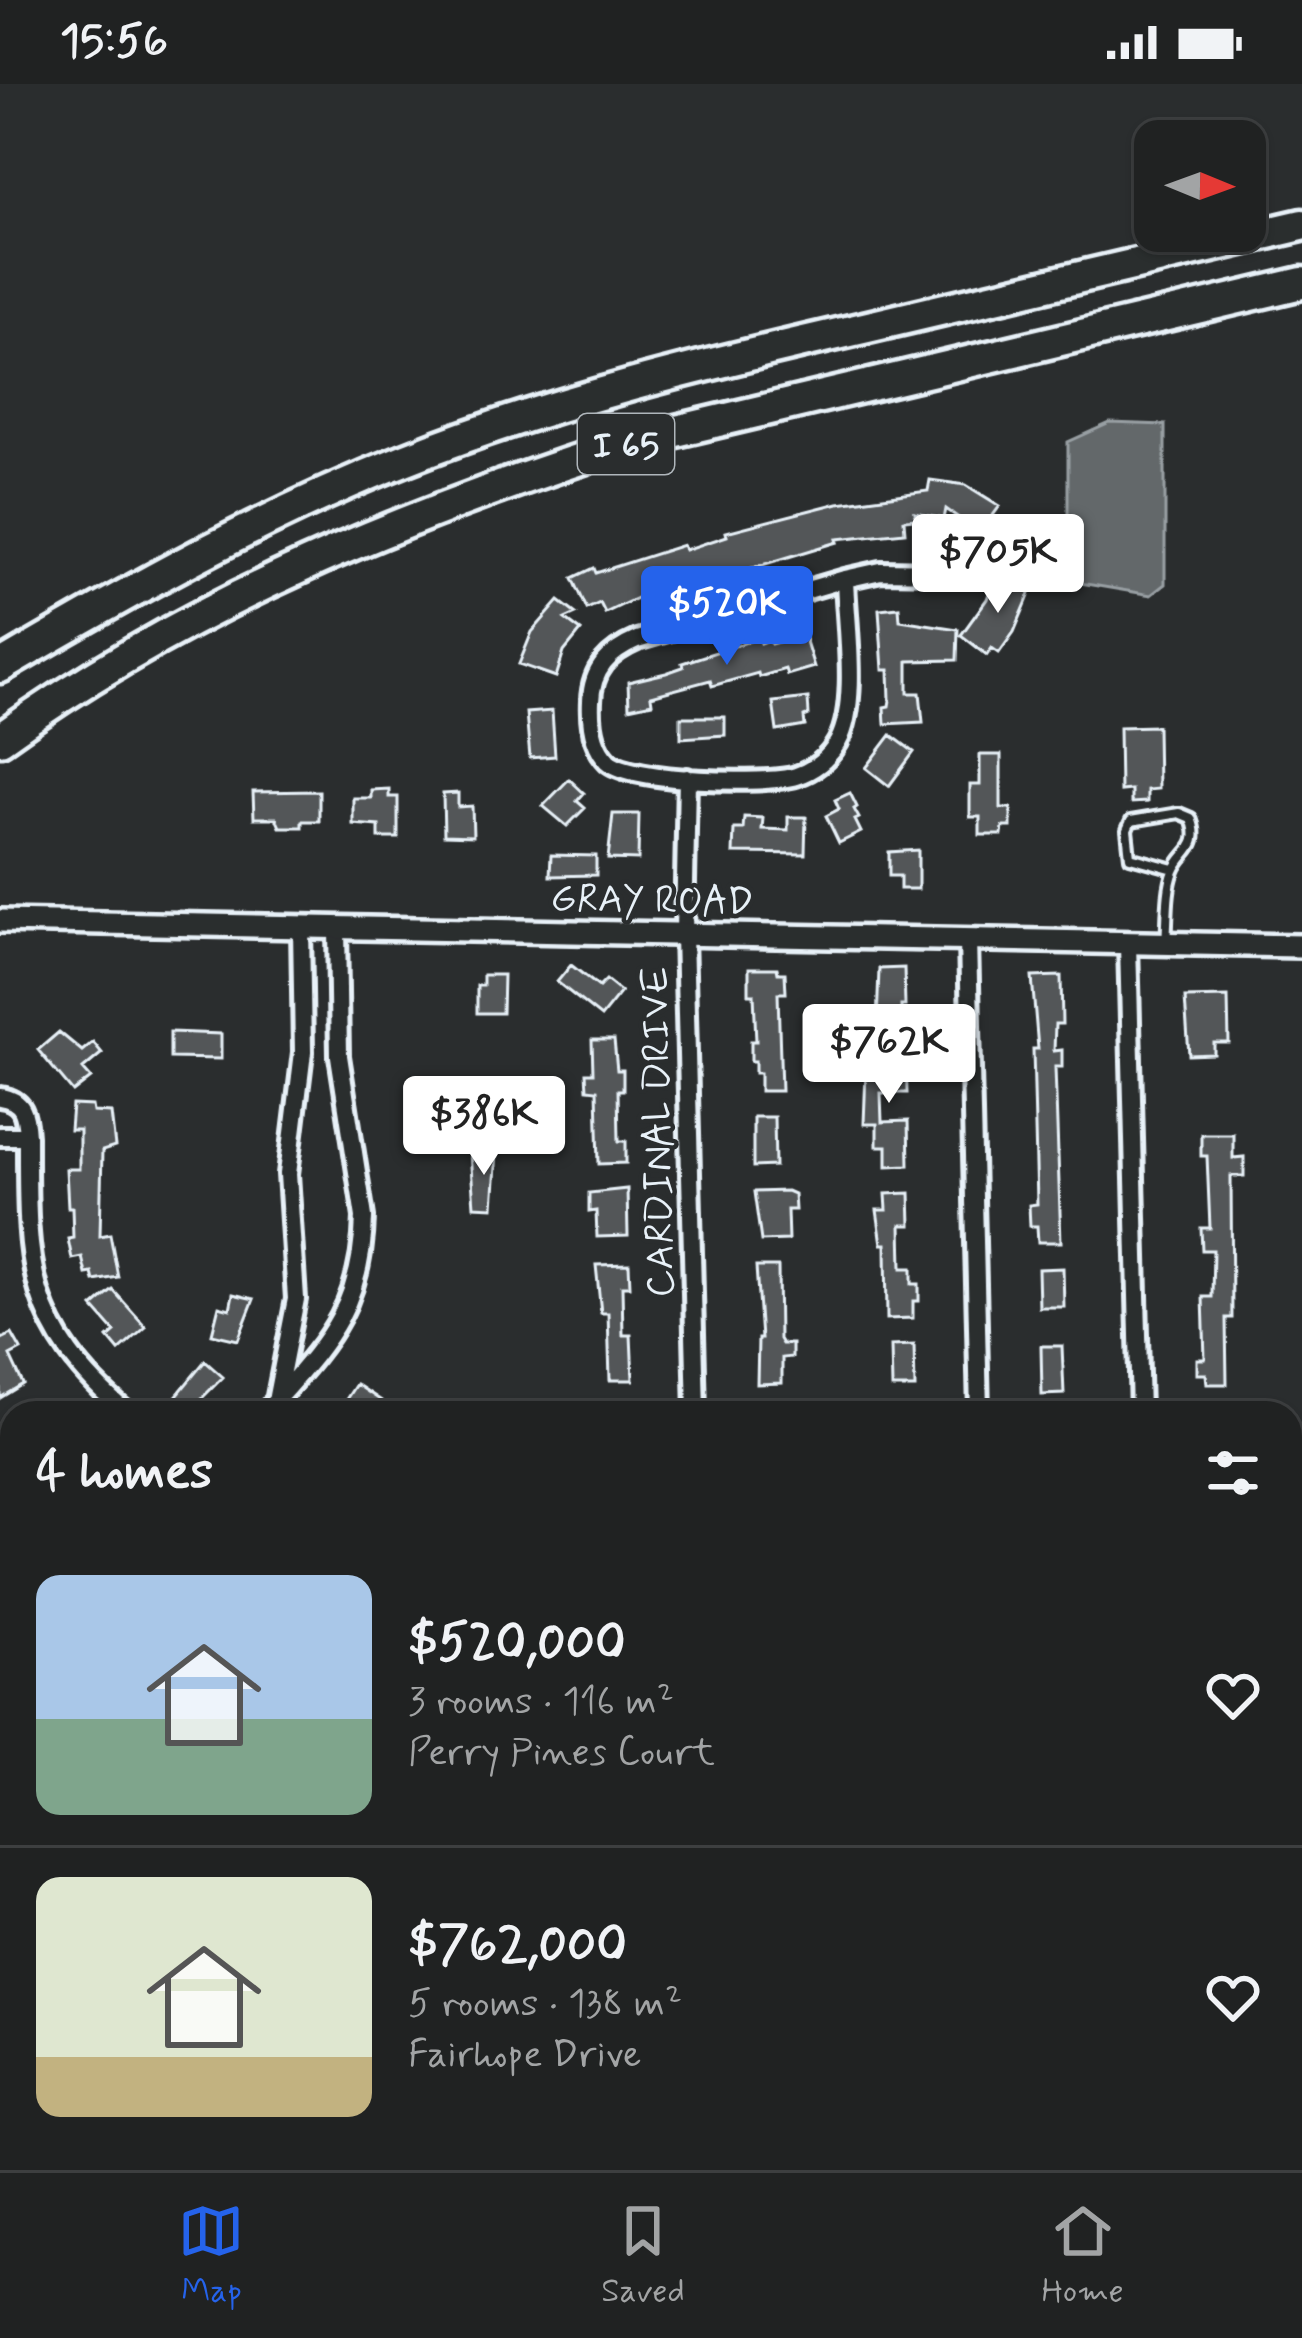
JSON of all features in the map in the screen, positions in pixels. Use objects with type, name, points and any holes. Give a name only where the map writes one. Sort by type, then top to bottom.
[{"type":"highway","name":"I 65","points":[[0,668],[204,551],[405,459],[515,419],[718,362],[1302,225]]},
{"type":"highway","name":"I 65","points":[[0,739],[115,665],[222,605],[326,554],[533,474],[638,440],[1302,284]]},
{"type":"street","points":[[845,579],[848,708],[841,737],[812,769],[787,778],[633,774],[609,761],[600,750],[592,724],[591,694],[604,659],[637,640],[845,579],[881,571],[940,572]]},
{"type":"street","name":"CARDINAL DRIVE","points":[[687,778],[684,934],[695,1401]]},
{"type":"street","name":"GRAY ROAD","points":[[0,921],[1302,946]]},
{"type":"street","points":[[277,1397],[296,1299],[288,1174],[303,1052],[302,927]]},
{"type":"street","points":[[274,1401],[330,1337],[357,1285],[363,1244],[364,1217],[339,1056],[337,928]]},
{"type":"street","points":[[968,940],[979,1401]]},
{"type":"street","points":[[1128,943],[1140,1401]]},
{"type":"street","points":[[0,1097],[13,1100],[24,1111],[28,1247],[42,1307],[80,1368],[114,1401]]},
{"type":"street","points":[[0,1136],[27,1136]]},
{"type":"lane","points":[[1166,944],[1174,869],[1192,848],[1194,827],[1190,818],[1179,813],[1131,821],[1127,830],[1130,857],[1174,869]]},
{"type":"shaded area","points":[[1110,423],[1165,425],[1165,584],[1151,595],[1068,581],[1068,442]]},
{"type":"building","points":[[930,480],[966,485],[1000,506],[980,533],[946,509],[944,519],[915,513],[916,519],[904,520],[905,532],[837,539],[679,590],[675,580],[652,588],[655,597],[640,602],[639,597],[605,613],[600,603],[587,609],[573,578],[594,568],[596,573],[683,545],[685,550],[727,536],[726,532],[838,503],[928,491]]},
{"type":"building","points":[[1022,529],[1031,558],[997,571],[986,542]]},
{"type":"building","points":[[995,576],[1032,589],[1014,632],[999,653],[992,648],[987,655],[961,635],[987,599]]},
{"type":"building","points":[[559,601],[576,614],[565,619],[581,631],[564,652],[556,677],[519,664],[532,632]]},
{"type":"building","points":[[899,607],[900,620],[958,629],[957,660],[908,661],[908,693],[920,693],[923,722],[885,724],[889,670],[883,670],[879,609]]},
{"type":"building","points":[[804,635],[814,667],[787,675],[785,669],[759,677],[758,673],[712,686],[710,680],[651,696],[652,703],[629,708],[628,682],[759,638],[771,644]]},
{"type":"building","points":[[808,698],[805,726],[777,731],[773,702]]},
{"type":"building","points":[[552,711],[555,756],[530,758],[526,713]]},
{"type":"building","points":[[681,717],[725,717],[725,735],[681,738]]},
{"type":"building","points":[[1157,726],[1158,789],[1147,790],[1147,802],[1131,803],[1131,790],[1120,791],[1119,727]]},
{"type":"building","points":[[891,735],[914,752],[889,786],[866,768]]},
{"type":"building","points":[[980,755],[1001,755],[1001,808],[1011,808],[1011,827],[1003,827],[1002,835],[980,835],[980,817],[970,817],[970,785],[980,785]]},
{"type":"building","points":[[569,779],[584,793],[577,801],[585,808],[567,826],[543,806]]},
{"type":"building","points":[[389,789],[389,797],[398,797],[398,838],[379,838],[379,826],[353,824],[353,798],[371,798],[371,790]]},
{"type":"building","points":[[319,791],[319,821],[280,827],[276,818],[254,818],[253,792]]},
{"type":"building","points":[[458,793],[458,807],[472,806],[473,836],[444,835],[443,794]]},
{"type":"building","points":[[850,793],[861,832],[839,843],[826,816],[839,809],[835,800]]},
{"type":"building","points":[[613,814],[639,814],[638,860],[608,859]]},
{"type":"building","points":[[744,817],[763,818],[762,829],[788,830],[788,817],[806,817],[805,854],[733,853],[734,829],[743,829]]},
{"type":"building","points":[[918,850],[918,889],[900,889],[900,876],[889,876],[889,852]]},
{"type":"building","points":[[551,855],[596,856],[596,875],[550,876]]},
{"type":"building","points":[[571,965],[599,987],[606,980],[621,992],[601,1017],[557,982]]},
{"type":"building","points":[[749,968],[777,968],[778,973],[785,973],[786,993],[778,993],[781,1091],[760,1091],[760,1073],[755,1073],[755,1061],[751,1061],[751,1041],[756,1041]]},
{"type":"building","points":[[904,968],[901,1023],[877,1024],[879,969]]},
{"type":"building","points":[[483,975],[503,975],[502,1013],[477,1013],[477,986],[483,986]]},
{"type":"building","points":[[1061,976],[1062,1024],[1055,1024],[1054,1051],[1062,1050],[1062,1067],[1055,1067],[1061,1242],[1038,1242],[1037,1226],[1030,1226],[1029,1205],[1037,1204],[1033,1049],[1038,1049],[1032,977]]},
{"type":"building","points":[[1228,997],[1229,1043],[1214,1043],[1214,1054],[1189,1055],[1185,998]]},
{"type":"building","points":[[59,1032],[82,1051],[93,1042],[102,1053],[83,1069],[91,1078],[73,1092],[38,1050]]},
{"type":"building","points":[[170,1032],[221,1034],[221,1059],[170,1058]]},
{"type":"building","points":[[592,1040],[614,1040],[617,1070],[623,1070],[623,1090],[618,1090],[619,1141],[626,1141],[626,1163],[599,1164],[597,1090],[587,1089],[586,1073],[593,1073]]},
{"type":"building","points":[[906,1048],[907,1093],[881,1093],[882,1122],[908,1121],[909,1165],[887,1166],[887,1146],[877,1146],[877,1124],[864,1124],[866,1072],[884,1072],[883,1049]]},
{"type":"building","points":[[72,1105],[111,1113],[115,1147],[102,1151],[100,1236],[110,1234],[118,1277],[94,1281],[92,1273],[86,1274],[82,1257],[72,1259],[66,1169],[79,1169],[79,1130],[70,1130]]},
{"type":"building","points":[[753,1117],[774,1117],[775,1166],[753,1167]]},
{"type":"building","points":[[1201,1134],[1233,1134],[1233,1158],[1244,1157],[1244,1176],[1231,1176],[1232,1318],[1226,1318],[1227,1384],[1207,1384],[1206,1374],[1197,1374],[1197,1359],[1205,1359],[1203,1297],[1212,1297],[1213,1250],[1202,1250],[1201,1228],[1210,1228],[1207,1156],[1201,1156]]},
{"type":"building","points":[[497,1152],[493,1207],[474,1206],[470,1153]]},
{"type":"building","points":[[627,1189],[628,1236],[597,1237],[596,1211],[589,1212],[589,1193]]},
{"type":"building","points":[[754,1192],[794,1194],[795,1210],[787,1210],[788,1240],[761,1241]]},
{"type":"building","points":[[910,1193],[911,1225],[901,1225],[902,1268],[912,1268],[919,1301],[913,1301],[913,1318],[887,1319],[886,1244],[882,1244],[877,1210],[887,1210],[886,1194]]},
{"type":"building","points":[[629,1264],[630,1286],[622,1286],[623,1335],[631,1335],[633,1380],[610,1380],[608,1313],[601,1313],[596,1265]]},
{"type":"building","points":[[756,1267],[778,1267],[779,1339],[792,1344],[792,1357],[782,1358],[782,1383],[757,1384],[761,1339]]},
{"type":"building","points":[[1063,1268],[1064,1307],[1039,1307],[1038,1269]]},
{"type":"building","points":[[113,1290],[146,1327],[119,1351],[108,1338],[115,1332],[93,1307]]},
{"type":"building","points":[[233,1294],[254,1299],[238,1340],[212,1334],[219,1306],[230,1309]]},
{"type":"building","points":[[12,1334],[21,1350],[10,1356],[23,1384],[0,1398],[0,1340]]},
{"type":"building","points":[[914,1345],[915,1388],[892,1388],[891,1346]]},
{"type":"building","points":[[1041,1346],[1062,1346],[1064,1394],[1042,1395]]},
{"type":"building","points":[[205,1361],[223,1377],[199,1401],[173,1400]]},
{"type":"building","points":[[356,1384],[382,1401],[345,1401]]}]
